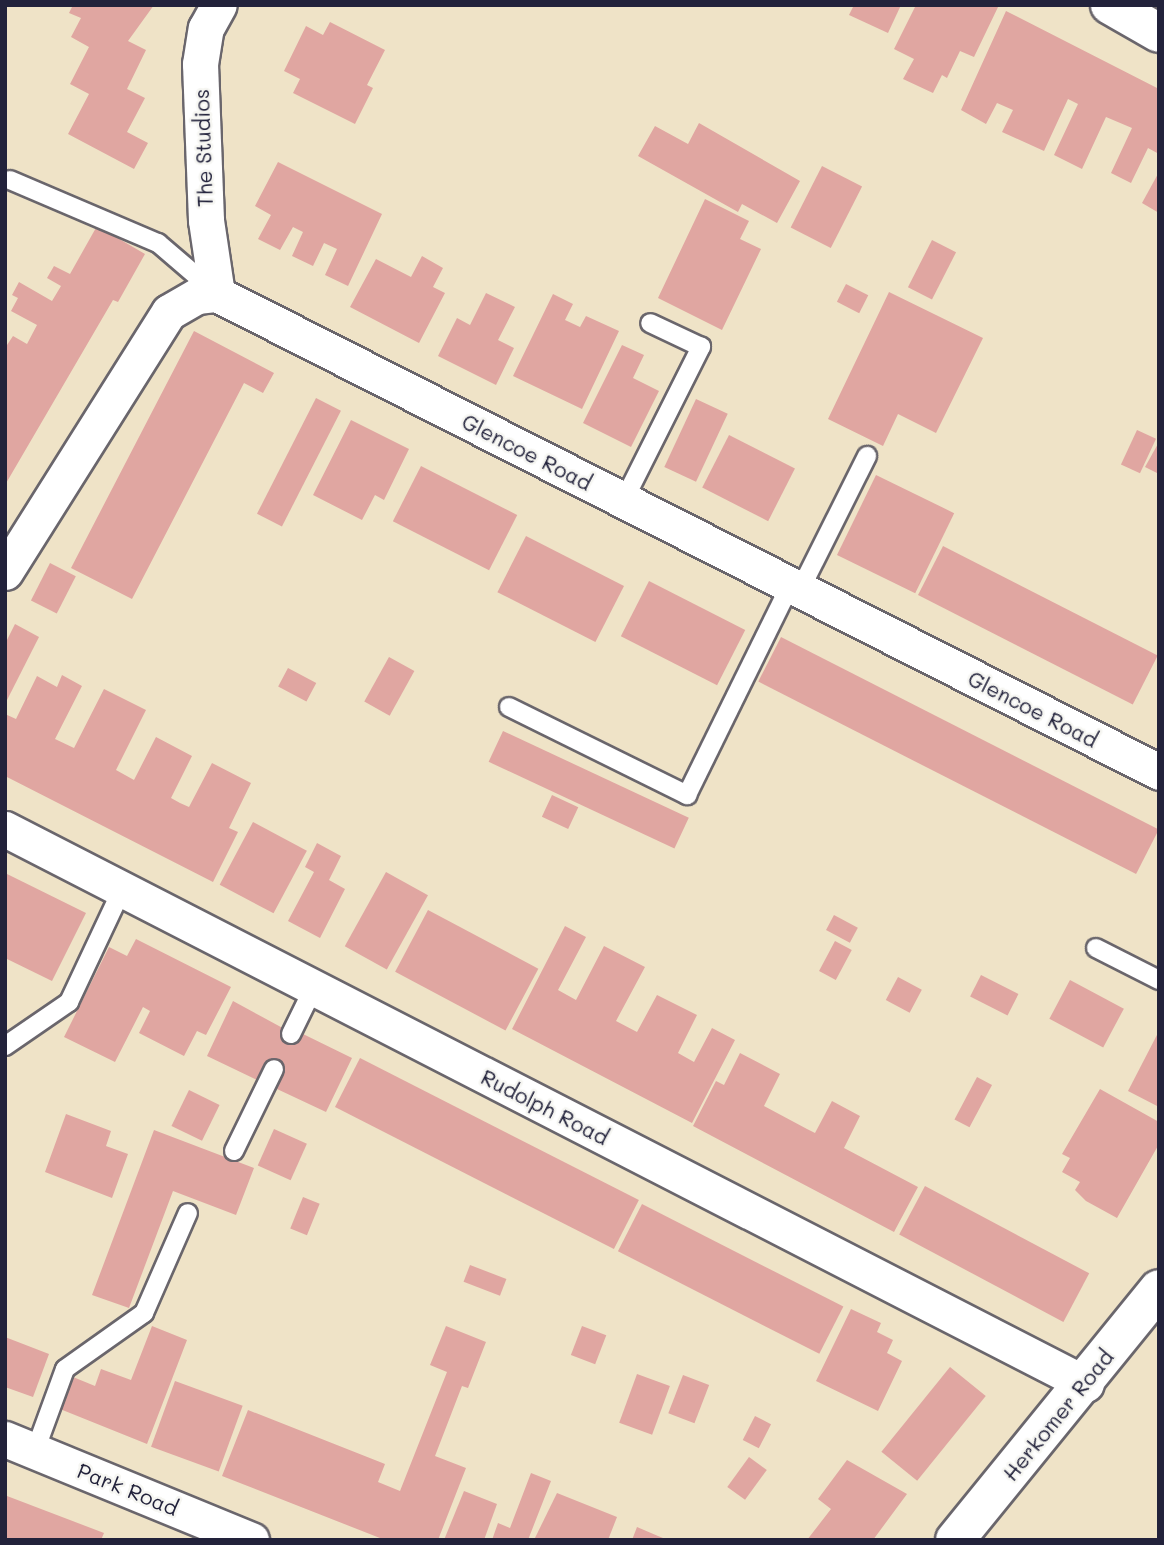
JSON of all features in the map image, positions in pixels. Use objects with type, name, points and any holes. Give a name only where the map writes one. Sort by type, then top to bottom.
[{"type":"street","name":"The Studios","points":[[217,294],[206,220],[200,64],[206,28],[219,5]]},
{"type":"street","points":[[1110,5],[1159,33]]},
{"type":"street","name":"Glencoe Road","points":[[217,294],[1159,772]]},
{"type":"street","points":[[10,550],[169,312],[197,296],[217,294]]},
{"type":"street","name":"Rudolph Road","points":[[5,829],[123,887],[1086,1384]]},
{"type":"street","name":"Herkomer Road","points":[[955,1540],[1086,1384],[1159,1289]]},
{"type":"street","name":"Park Road","points":[[20,1445],[251,1540]]},
{"type":"lane","points":[[10,180],[158,243],[217,294]]},
{"type":"lane","points":[[623,502],[701,347],[650,323]]},
{"type":"lane","points":[[509,707],[687,795],[867,456]]},
{"type":"lane","points":[[5,1046],[69,1002],[123,887]]},
{"type":"lane","points":[[1096,948],[1159,980]]},
{"type":"lane","points":[[291,1034],[314,987]]},
{"type":"lane","points":[[234,1151],[274,1069]]},
{"type":"lane","points":[[20,1445],[65,1369],[144,1313],[188,1213]]},
{"type":"building","points":[[73,5],[154,5],[128,41],[146,50],[127,89],[145,98],[127,132],[148,143],[134,169],[68,134],[89,94],[70,84],[89,47],[71,37],[81,18],[69,13]]},
{"type":"building","points":[[854,5],[901,5],[888,33],[849,15]]},
{"type":"building","points":[[916,5],[999,5],[974,57],[960,51],[947,78],[942,75],[933,93],[903,79],[914,59],[894,49]]},
{"type":"building","points":[[1006,11],[1159,89],[1159,154],[1148,148],[1131,183],[1111,173],[1132,128],[1106,117],[1082,169],[1054,155],[1078,104],[1068,99],[1044,151],[1002,132],[1013,110],[997,103],[986,124],[961,110]]},
{"type":"building","points":[[330,22],[385,50],[367,85],[373,88],[355,124],[293,93],[300,79],[284,71],[306,26],[323,35]]},
{"type":"building","points":[[699,123],[800,181],[777,223],[742,204],[738,212],[638,156],[655,126],[688,144]]},
{"type":"building","points":[[278,162],[382,214],[348,286],[325,275],[337,249],[324,243],[313,266],[292,256],[303,232],[293,227],[280,250],[258,239],[271,215],[255,206]]},
{"type":"building","points":[[822,166],[862,186],[831,248],[791,227]]},
{"type":"building","points":[[1159,172],[1159,213],[1142,203]]},
{"type":"building","points":[[705,199],[749,221],[740,239],[761,249],[722,330],[658,298]]},
{"type":"building","points":[[97,226],[145,254],[118,302],[113,300],[5,485],[5,348],[13,336],[27,344],[37,325],[11,311],[18,298],[12,295],[19,282],[52,301],[61,286],[47,278],[54,266],[70,274]]},
{"type":"building","points":[[932,240],[956,252],[932,299],[908,287]]},
{"type":"building","points":[[422,256],[443,268],[433,287],[445,293],[419,343],[350,307],[376,259],[411,277]]},
{"type":"building","points":[[846,284],[868,295],[859,313],[837,302]]},
{"type":"building","points":[[889,292],[983,338],[936,433],[898,414],[883,446],[828,419]]},
{"type":"building","points":[[486,293],[515,307],[498,340],[514,348],[496,385],[438,356],[457,318],[470,325]]},
{"type":"building","points":[[553,294],[573,304],[565,320],[580,327],[586,316],[619,331],[582,409],[513,376]]},
{"type":"building","points":[[194,331],[274,373],[263,393],[244,383],[132,599],[71,568]]},
{"type":"building","points":[[622,345],[644,355],[633,378],[659,391],[631,447],[583,423]]},
{"type":"building","points":[[316,398],[341,411],[282,527],[257,514]]},
{"type":"building","points":[[696,399],[728,414],[696,482],[664,467]]},
{"type":"building","points":[[351,420],[409,449],[384,500],[375,495],[362,520],[313,495]]},
{"type":"building","points":[[1137,430],[1156,439],[1140,473],[1121,464]]},
{"type":"building","points":[[729,435],[795,469],[768,521],[702,488]]},
{"type":"building","points":[[1159,442],[1159,474],[1145,467]]},
{"type":"building","points":[[421,466],[517,515],[489,570],[393,521]]},
{"type":"building","points":[[876,475],[954,513],[915,593],[837,555]]},
{"type":"building","points":[[526,536],[624,586],[595,642],[497,592]]},
{"type":"building","points":[[943,546],[1158,655],[1133,704],[918,595]]},
{"type":"building","points":[[50,563],[76,576],[57,614],[31,600]]},
{"type":"building","points":[[649,581],[745,630],[717,685],[621,636]]},
{"type":"building","points":[[15,624],[39,637],[5,704],[5,644]]},
{"type":"building","points":[[781,637],[1159,829],[1136,874],[758,682]]},
{"type":"building","points":[[389,657],[414,671],[390,716],[364,702]]},
{"type":"building","points":[[288,668],[316,683],[306,702],[278,687]]},
{"type":"building","points":[[62,675],[82,686],[55,739],[74,748],[104,689],[146,710],[116,770],[134,780],[156,737],[192,756],[171,798],[180,803],[189,807],[212,763],[251,783],[229,828],[238,832],[213,882],[5,776],[5,714],[16,719],[37,676],[57,687]]},
{"type":"building","points":[[503,731],[689,818],[674,848],[489,762]]},
{"type":"building","points":[[552,795],[578,807],[568,829],[542,817]]},
{"type":"building","points":[[253,822],[307,851],[274,913],[220,885]]},
{"type":"building","points":[[317,843],[341,856],[329,880],[345,889],[320,938],[288,921],[314,872],[305,867]]},
{"type":"building","points":[[386,872],[428,895],[387,970],[345,946]]},
{"type":"building","points":[[5,873],[86,913],[52,981],[5,958]]},
{"type":"building","points":[[428,910],[538,969],[506,1030],[395,972]]},
{"type":"building","points":[[834,915],[858,928],[850,943],[826,930]]},
{"type":"building","points":[[565,926],[586,937],[558,990],[576,1000],[604,946],[645,967],[616,1021],[637,1032],[657,995],[697,1015],[678,1053],[694,1062],[712,1028],[735,1040],[692,1123],[512,1029]]},
{"type":"building","points":[[136,939],[231,987],[206,1035],[197,1031],[184,1056],[139,1033],[150,1011],[143,1007],[115,1062],[64,1037],[109,947],[127,956]]},
{"type":"building","points":[[835,941],[852,950],[836,980],[819,971]]},
{"type":"building","points":[[981,975],[1018,994],[1008,1015],[970,996]]},
{"type":"building","points":[[898,977],[922,990],[910,1013],[886,1000]]},
{"type":"building","points":[[1070,980],[1124,1009],[1103,1047],[1049,1019]]},
{"type":"building","points":[[233,1001],[301,1038],[303,1034],[352,1058],[326,1112],[277,1089],[283,1073],[265,1064],[257,1080],[207,1056]]},
{"type":"building","points":[[1159,1031],[1159,1107],[1128,1091]]},
{"type":"building","points":[[740,1053],[780,1074],[764,1106],[807,1129],[815,1133],[832,1101],[860,1116],[844,1148],[918,1187],[894,1232],[693,1126],[716,1081],[724,1085]]},
{"type":"building","points":[[360,1058],[639,1200],[614,1249],[335,1107]]},
{"type":"building","points":[[977,1077],[992,1085],[969,1127],[954,1119]]},
{"type":"building","points":[[1100,1089],[1159,1122],[1159,1144],[1117,1218],[1086,1201],[1075,1190],[1080,1182],[1062,1172],[1070,1158],[1062,1154]]},
{"type":"building","points":[[189,1090],[220,1105],[202,1141],[171,1126]]},
{"type":"building","points":[[66,1114],[111,1131],[106,1146],[128,1154],[112,1198],[45,1172]]},
{"type":"building","points":[[274,1129],[307,1144],[291,1180],[258,1166]]},
{"type":"building","points":[[154,1130],[254,1168],[236,1215],[173,1191],[129,1308],[92,1295]]},
{"type":"building","points":[[925,1186],[1089,1273],[1063,1322],[899,1235]]},
{"type":"building","points":[[303,1197],[320,1204],[307,1235],[290,1229]]},
{"type":"building","points":[[642,1204],[843,1307],[819,1354],[618,1251]]},
{"type":"building","points":[[470,1265],[506,1279],[500,1296],[464,1282]]},
{"type":"building","points":[[851,1309],[881,1323],[877,1332],[893,1340],[887,1353],[902,1361],[878,1411],[816,1381]]},
{"type":"building","points":[[152,1326],[187,1340],[147,1444],[60,1409],[73,1377],[95,1386],[101,1369],[131,1380]]},
{"type":"building","points":[[446,1326],[486,1342],[468,1388],[462,1386],[435,1456],[466,1468],[438,1540],[385,1540],[222,1476],[248,1410],[385,1464],[378,1482],[400,1491],[447,1372],[430,1365]]},
{"type":"building","points":[[582,1326],[606,1335],[595,1364],[571,1355]]},
{"type":"building","points":[[5,1337],[49,1354],[33,1397],[5,1387]]},
{"type":"building","points":[[950,1367],[986,1396],[917,1481],[881,1452]]},
{"type":"building","points":[[637,1374],[670,1386],[652,1435],[619,1423]]},
{"type":"building","points":[[683,1375],[709,1385],[694,1423],[668,1413]]},
{"type":"building","points":[[175,1381],[243,1406],[219,1471],[151,1447]]},
{"type":"building","points":[[755,1416],[771,1424],[759,1448],[743,1440]]},
{"type":"building","points":[[749,1457],[767,1470],[745,1500],[727,1487]]},
{"type":"building","points":[[847,1460],[907,1494],[873,1540],[807,1540],[831,1509],[818,1499]]},
{"type":"building","points":[[531,1473],[551,1481],[528,1540],[492,1540],[498,1523],[510,1528]]},
{"type":"building","points":[[464,1491],[497,1504],[484,1540],[444,1540]]},
{"type":"building","points":[[557,1493],[617,1517],[608,1540],[534,1540]]},
{"type":"building","points":[[7,1496],[104,1533],[101,1540],[5,1540]]},
{"type":"building","points":[[637,1527],[658,1536],[668,1540],[632,1540]]}]
